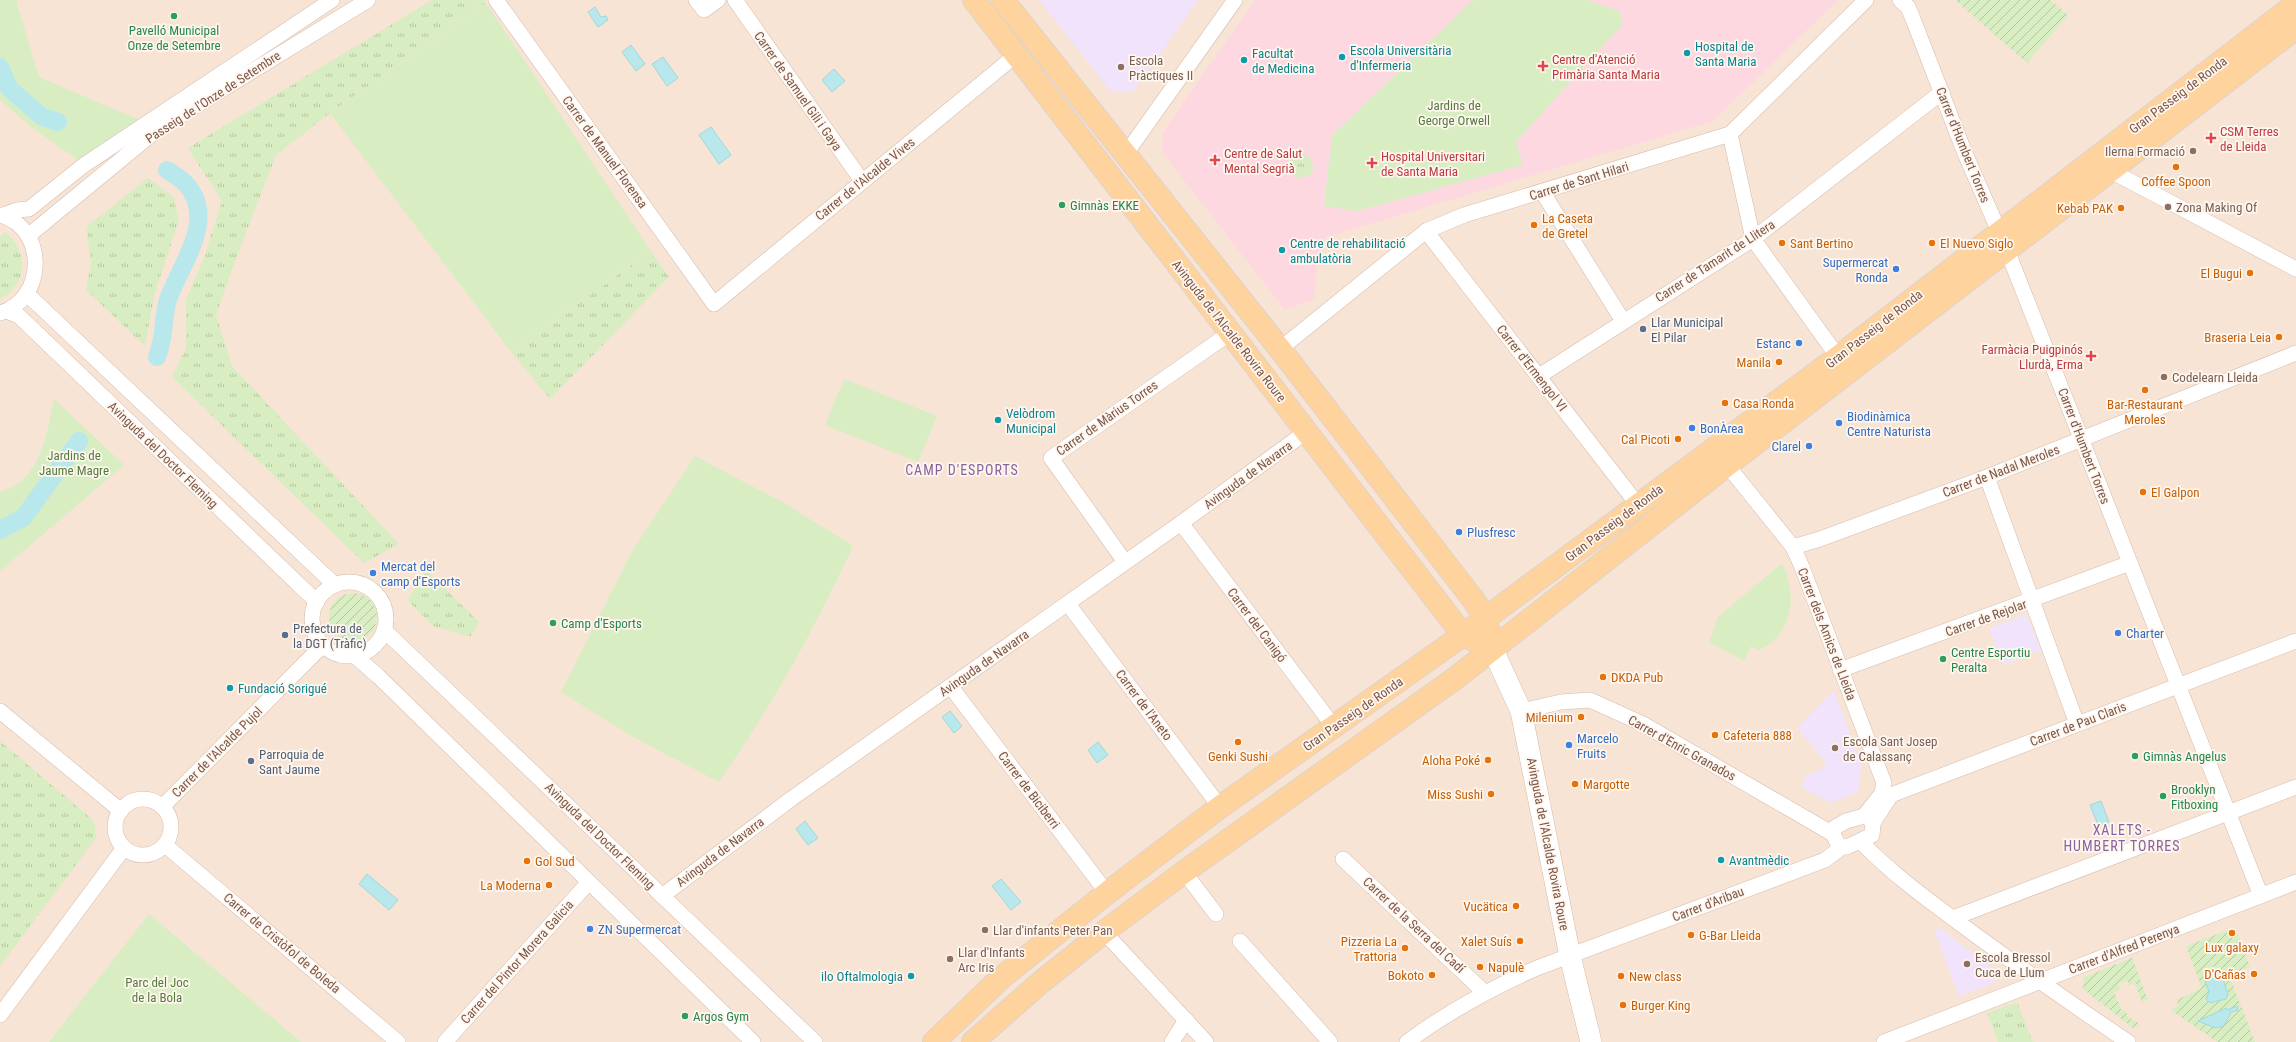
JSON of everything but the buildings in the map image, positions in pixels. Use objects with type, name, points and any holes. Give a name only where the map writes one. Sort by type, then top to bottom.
[{"type":"main road","name":"Avinguda de l'Alcalde Rovira Roure","points":[[974,0],[1463,636],[1493,650]]},
{"type":"main road","name":"Avinguda de l'Alcalde Rovira Roure","points":[[1003,0],[1280,349],[1486,618],[1493,650],[1521,710],[1570,956],[1590,1042]]},
{"type":"main road","name":"Gran Passeig de Ronda","points":[[973,1042],[1042,982],[1104,932],[1184,872],[1493,650],[1727,465],[2296,4]]},
{"type":"main road","name":"Gran Passeig de Ronda","points":[[934,1042],[1001,978],[1106,893],[1220,807],[1463,636],[1838,357],[2004,241],[2111,171],[2296,28]]},
{"type":"street","name":"Passeig de l'Onze de Setembre","points":[[1,215],[17,210],[29,210],[84,165],[332,0]]},
{"type":"street","name":"Passeig de l'Onze de Setembre","points":[[28,236],[158,130],[368,0]]},
{"type":"street","name":"Carrer de Manuel Florensa","points":[[496,0],[714,304]]},
{"type":"street","points":[[696,0],[704,10],[718,0]]},
{"type":"street","name":"Carrer de Samuel Gili i Gaya","points":[[735,0],[862,181]]},
{"type":"street","points":[[1125,155],[1235,0]]},
{"type":"street","name":"Carrer de Sant Hilari","points":[[1280,349],[1426,231],[1464,215],[1543,193],[1730,134],[1866,0]]},
{"type":"street","name":"Carrer d'Humbert Torres","points":[[1900,0],[1908,7],[1980,190],[2004,241],[2261,896]]},
{"type":"street","name":"Carrer de l'Alcalde Vives","points":[[714,304],[1016,55]]},
{"type":"street","name":"Carrer de Tamarit de Llitera","points":[[1539,376],[1623,321],[1753,240],[1942,92]]},
{"type":"street","points":[[1730,134],[1753,240],[1838,357]]},
{"type":"street","points":[[2111,171],[2296,269]]},
{"type":"street","points":[[1543,193],[1623,321]]},
{"type":"street","points":[[1,215],[17,224],[28,236],[35,250],[36,266],[34,280],[27,294],[18,304],[3,312]]},
{"type":"street","name":"Carrer d'Ermengol VI","points":[[1426,231],[1638,505]]},
{"type":"street","name":"Avinguda del Doctor Fleming","points":[[27,294],[335,585]]},
{"type":"street","name":"Avinguda del Doctor Fleming","points":[[3,312],[18,316],[317,602]]},
{"type":"street","name":"Carrer de Màrius Torres","points":[[1125,562],[1051,458],[1230,333]]},
{"type":"street","name":"Carrer de Nadal Meroles","points":[[1793,547],[1820,539],[1987,477],[2296,353]]},
{"type":"street","name":"Avinguda de Navarra","points":[[662,896],[791,799],[1068,604],[1306,432]]},
{"type":"street","name":"Carrer dels Amics de Lleida","points":[[1727,465],[1793,547],[1884,783],[1882,793],[1868,820]]},
{"type":"street","points":[[1987,477],[2077,724]]},
{"type":"street","name":"Carrer del Canigó","points":[[1181,523],[1334,727]]},
{"type":"street","name":"Carrer de Rejolar","points":[[1840,670],[2031,601],[2130,563]]},
{"type":"street","points":[[350,582],[360,584],[377,594],[384,605],[386,618],[384,630],[373,647],[355,656],[337,654],[323,645],[313,626],[312,616],[317,602],[324,592],[335,585],[350,582]]},
{"type":"street","name":"Carrer de l'Aneto","points":[[1068,604],[1220,807]]},
{"type":"street","name":"Avinguda del Doctor Fleming","points":[[384,630],[815,1042]]},
{"type":"street","name":"Carrer de Pau Claris","points":[[1868,820],[1891,795],[2296,640]]},
{"type":"street","name":"Carrer de l'Alcalde Pujol","points":[[162,807],[323,645]]},
{"type":"street","points":[[355,656],[378,676],[753,1042]]},
{"type":"street","name":"Carrer de Biciberri","points":[[951,687],[1106,893]]},
{"type":"street","name":"Carrer d'Enric Granados","points":[[1521,710],[1560,702],[1590,700],[1643,724],[1833,834]]},
{"type":"street","points":[[0,711],[120,811]]},
{"type":"street","points":[[1953,918],[2296,787]]},
{"type":"street","points":[[144,799],[157,803],[162,807],[168,814],[171,830],[165,845],[152,854],[145,855],[131,852],[124,848],[118,838],[115,826],[120,811],[131,802],[144,799]]},
{"type":"street","points":[[1868,820],[1872,835],[1861,842],[1842,847],[1835,842],[1833,834],[1837,825],[1868,820]]},
{"type":"street","points":[[1861,842],[1885,867],[1953,918],[2040,982],[2128,1042]]},
{"type":"street","name":"Carrer de Cristòfol de Boleda","points":[[165,845],[398,1042]]},
{"type":"street","name":"Carrer d'Aribau","points":[[1407,1042],[1484,992],[1570,956],[1825,860],[1842,847]]},
{"type":"street","points":[[0,1015],[124,848]]},
{"type":"street","name":"Carrer de la Serra del Cadí","points":[[1343,859],[1484,992]]},
{"type":"street","points":[[1184,872],[1216,914]]},
{"type":"street","name":"Carrer del Pintor Morera Galicia","points":[[445,1042],[589,882]]},
{"type":"street","name":"Carrer d'Alfred Perenya","points":[[1884,1042],[2296,882]]},
{"type":"street","points":[[1104,932],[1206,1042]]},
{"type":"street","points":[[1240,941],[1330,1042]]},
{"type":"street","points":[[1172,1042],[1186,1020]]},
{"type":"shaded area","points":[[0,0],[2296,0],[2296,1042],[0,1042]]},
{"type":"shaded area","name":"Escola Pràctiques II","points":[[1039,0],[1198,0],[1134,91],[1111,92]]},
{"type":"shaded area","name":"Hospital Universitari de Santa Maria","points":[[1255,0],[1838,0],[1713,121],[1320,239],[1314,299],[1285,310],[1162,152],[1163,132]]},
{"type":"shaded area","points":[[2027,614],[2041,651],[2003,665],[1989,628]]},
{"type":"shaded area","name":"Escola Sant Josep de Calassanç","points":[[1834,690],[1863,769],[1859,770],[1860,780],[1858,792],[1831,803],[1801,787],[1807,775],[1821,770],[1826,762],[1797,728]]},
{"type":"shaded area","name":"Escola Bressol Cuca de Llum","points":[[1940,928],[1997,972],[1995,983],[1959,996],[1934,930]]},
{"type":"green space","points":[[0,0],[17,0],[39,77],[142,121],[81,162],[31,127],[0,100]]},
{"type":"green space","points":[[432,0],[484,0],[486,3],[330,113],[276,155],[216,315],[232,366],[399,544],[364,563],[172,377],[186,348],[186,300],[204,258],[222,201],[188,148]]},
{"type":"green space","name":"Jardins de George Orwell","points":[[1473,0],[1587,0],[1620,11],[1622,25],[1516,142],[1523,165],[1357,211],[1324,206],[1332,135]]},
{"type":"green space","points":[[1955,0],[2050,0],[2068,15],[2027,63]]},
{"type":"green space","points":[[486,3],[651,251],[511,352],[330,113]]},
{"type":"green space","points":[[1301,154],[1310,157],[1313,166],[1310,175],[1301,178],[1292,175],[1289,166],[1292,157]]},
{"type":"green space","points":[[148,178],[173,196],[179,220],[155,292],[145,346],[86,290],[91,262],[86,227]]},
{"type":"green space","points":[[5,232],[13,240],[18,249],[22,267],[20,277],[16,285],[9,293],[0,299],[0,237]]},
{"type":"green space","points":[[651,251],[669,277],[550,399],[511,352]]},
{"type":"green space","points":[[844,379],[937,416],[918,462],[825,425]]},
{"type":"green space","name":"Jardins de Jaume Magre","points":[[54,399],[124,465],[0,571],[0,492],[14,486],[25,477],[33,467],[40,454]]},
{"type":"green space","points":[[695,456],[786,504],[853,546],[808,637],[791,667],[757,725],[719,782],[633,737],[561,692],[632,551]]},
{"type":"green space","points":[[1782,563],[1790,587],[1791,600],[1785,624],[1779,634],[1770,643],[1759,650],[1751,646],[1744,661],[1709,642],[1718,617]]},
{"type":"green space","points":[[427,571],[479,622],[470,637],[433,626],[407,600]]},
{"type":"green space","points":[[348,593],[358,593],[367,597],[373,603],[376,608],[376,626],[367,637],[358,641],[348,641],[339,637],[333,631],[329,622],[329,612],[333,603],[339,597]]},
{"type":"green space","points":[[0,741],[94,821],[96,838],[0,966]]},
{"type":"green space","name":"Parc del Joc de la Bola","points":[[149,914],[301,1042],[49,1042]]},
{"type":"green space","points":[[2228,930],[2238,934],[2250,967],[2229,975],[2255,1042],[2217,1042],[2171,1010],[2178,1006],[2177,1000],[2202,988],[2186,946]]},
{"type":"green space","points":[[2132,958],[2148,1000],[2142,1002],[2135,983],[2129,985],[2128,981],[2118,984],[2121,989],[2114,992],[2122,1011],[2125,1010],[2128,1017],[2140,1024],[2133,1028],[2083,989],[2084,977]]},
{"type":"green space","points":[[2017,1002],[2033,1042],[1998,1042],[1987,1013]]},
{"type":"water","points":[[595,7],[601,17],[606,16],[608,20],[598,27],[588,12]]},
{"type":"water","points":[[631,45],[645,64],[636,71],[622,52]]},
{"type":"water","points":[[663,57],[678,78],[667,86],[652,64]]},
{"type":"water","points":[[834,69],[845,81],[832,92],[822,80]]},
{"type":"water","points":[[711,127],[731,155],[719,164],[699,135]]},
{"type":"water","points":[[950,711],[962,726],[954,733],[942,717]]},
{"type":"water","points":[[1098,742],[1108,755],[1097,763],[1088,750]]},
{"type":"water","points":[[2101,801],[2109,822],[2098,825],[2090,805]]},
{"type":"water","points":[[805,821],[818,838],[808,845],[796,829]]},
{"type":"water","points":[[367,874],[398,900],[389,910],[359,884]]},
{"type":"water","points":[[1001,879],[1021,902],[1011,910],[992,886]]},
{"type":"water","points":[[2212,972],[2222,976],[2228,994],[2226,999],[2210,1003],[2206,999],[2209,992],[2205,981]]},
{"type":"water","points":[[2237,1006],[2238,1010],[2231,1012],[2224,1026],[2215,1028],[2198,1021],[2226,1008],[2227,1010]]},
{"type":"waterway","points":[[0,67],[9,88],[41,116],[58,122]]},
{"type":"waterway","points":[[157,357],[162,341],[165,311],[169,297],[188,255],[198,225],[198,211],[194,197],[185,183],[167,170]]},
{"type":"waterway","points":[[0,530],[23,518],[79,441]]},
{"type":"place","name":"Pavelló Municipal Onze de Setembre","points":[[174,16]]},
{"type":"place","name":"Hospital de Santa Maria","points":[[1687,53]]},
{"type":"place","name":"Escola Universitària d'Infermeria","points":[[1342,57]]},
{"type":"place","name":"Facultat de Medicina","points":[[1244,60]]},
{"type":"place","name":"Centre d'Atenció Primària Santa Maria","points":[[1543,66]]},
{"type":"place","name":"Escola Pràctiques II","points":[[1121,67]]},
{"type":"place","name":"CSM Terres de Lleida","points":[[2211,138]]},
{"type":"place","name":"Ilerna Formació","points":[[2193,151]]},
{"type":"place","name":"Centre de Salut Mental Segrià","points":[[1215,160]]},
{"type":"place","name":"Hospital Universitari de Santa Maria","points":[[1372,163]]},
{"type":"place","name":"Coffee Spoon","points":[[2176,167]]},
{"type":"place","name":"Gimnàs EKKE","points":[[1062,205]]},
{"type":"place","name":"Zona Making Of","points":[[2168,207]]},
{"type":"place","name":"Kebab PAK","points":[[2121,208]]},
{"type":"place","name":"La Caseta de Gretel","points":[[1534,225]]},
{"type":"place","name":"Sant Bertino","points":[[1782,243]]},
{"type":"place","name":"El Nuevo Siglo","points":[[1932,243]]},
{"type":"place","name":"Centre de rehabilitació ambulatòria","points":[[1282,250]]},
{"type":"place","name":"Supermercat Ronda","points":[[1896,269]]},
{"type":"place","name":"El Bugui","points":[[2250,273]]},
{"type":"place","name":"Llar Municipal El Pilar","points":[[1643,329]]},
{"type":"place","name":"Braseria Leia","points":[[2279,337]]},
{"type":"place","name":"Estanc","points":[[1799,343]]},
{"type":"place","name":"Farmàcia Puigpinós Llurdà, Erma","points":[[2091,356]]},
{"type":"place","name":"Manila","points":[[1779,362]]},
{"type":"place","name":"Codelearn Lleida","points":[[2164,377]]},
{"type":"place","name":"Bar-Restaurant Meroles","points":[[2145,390]]},
{"type":"place","name":"Casa Ronda","points":[[1725,403]]},
{"type":"place","name":"Velòdrom Municipal","points":[[998,420]]},
{"type":"place","name":"Biodinàmica Centre Naturista","points":[[1839,423]]},
{"type":"place","name":"BonÀrea","points":[[1692,428]]},
{"type":"place","name":"Cal Picoti","points":[[1678,439]]},
{"type":"place","name":"Clarel","points":[[1809,446]]},
{"type":"place","name":"El Galpon","points":[[2143,492]]},
{"type":"place","name":"Plusfresc","points":[[1459,532]]},
{"type":"place","name":"Mercat del camp d'Esports","points":[[373,573]]},
{"type":"place","name":"Camp d'Esports","points":[[553,623]]},
{"type":"place","name":"Charter","points":[[2118,633]]},
{"type":"place","name":"Prefectura de la DGT (Tràfic)","points":[[285,635]]},
{"type":"place","name":"Centre Esportiu Peralta","points":[[1943,659]]},
{"type":"place","name":"DKDA Pub","points":[[1603,677]]},
{"type":"place","name":"Fundació Sorigué","points":[[230,688]]},
{"type":"place","name":"Milenium","points":[[1581,717]]},
{"type":"place","name":"Cafeteria 888","points":[[1715,735]]},
{"type":"place","name":"Genki Sushi","points":[[1238,742]]},
{"type":"place","name":"Marcelo Fruits","points":[[1569,745]]},
{"type":"place","name":"Escola Sant Josep de Calassanç","points":[[1835,748]]},
{"type":"place","name":"Gimnàs Angelus","points":[[2135,756]]},
{"type":"place","name":"Aloha Poké","points":[[1488,760]]},
{"type":"place","name":"Parroquia de Sant Jaume","points":[[251,761]]},
{"type":"place","name":"Margotte","points":[[1575,784]]},
{"type":"place","name":"Miss Sushi","points":[[1491,794]]},
{"type":"place","name":"Brooklyn Fitboxing","points":[[2163,796]]},
{"type":"place","name":"Avantmèdic","points":[[1721,860]]},
{"type":"place","name":"Gol Sud","points":[[527,861]]},
{"type":"place","name":"La Moderna","points":[[549,885]]},
{"type":"place","name":"Vucätica","points":[[1516,906]]},
{"type":"place","name":"ZN Supermercat","points":[[590,929]]},
{"type":"place","name":"Llar d'infants Peter Pan","points":[[985,930]]},
{"type":"place","name":"Lux galaxy","points":[[2232,933]]},
{"type":"place","name":"G-Bar Lleida","points":[[1691,935]]},
{"type":"place","name":"Xalet Suís","points":[[1520,941]]},
{"type":"place","name":"Pizzeria La Trattoria","points":[[1405,948]]},
{"type":"place","name":"Llar d'Infants Arc Iris","points":[[950,959]]},
{"type":"place","name":"Escola Bressol Cuca de Llum","points":[[1967,964]]},
{"type":"place","name":"Napulè","points":[[1480,967]]},
{"type":"place","name":"D'Cañas","points":[[2254,974]]},
{"type":"place","name":"Bokoto","points":[[1432,975]]},
{"type":"place","name":"ilo Oftalmologia","points":[[911,976]]},
{"type":"place","name":"New class","points":[[1621,976]]},
{"type":"place","name":"Burger King","points":[[1623,1005]]},
{"type":"place","name":"Argos Gym","points":[[685,1016]]},
{"type":"district","name":"CAMP D'ESPORTS","points":[[962,470]]},
{"type":"district","name":"XALETS - HUMBERT TORRES","points":[[2122,838]]}]
